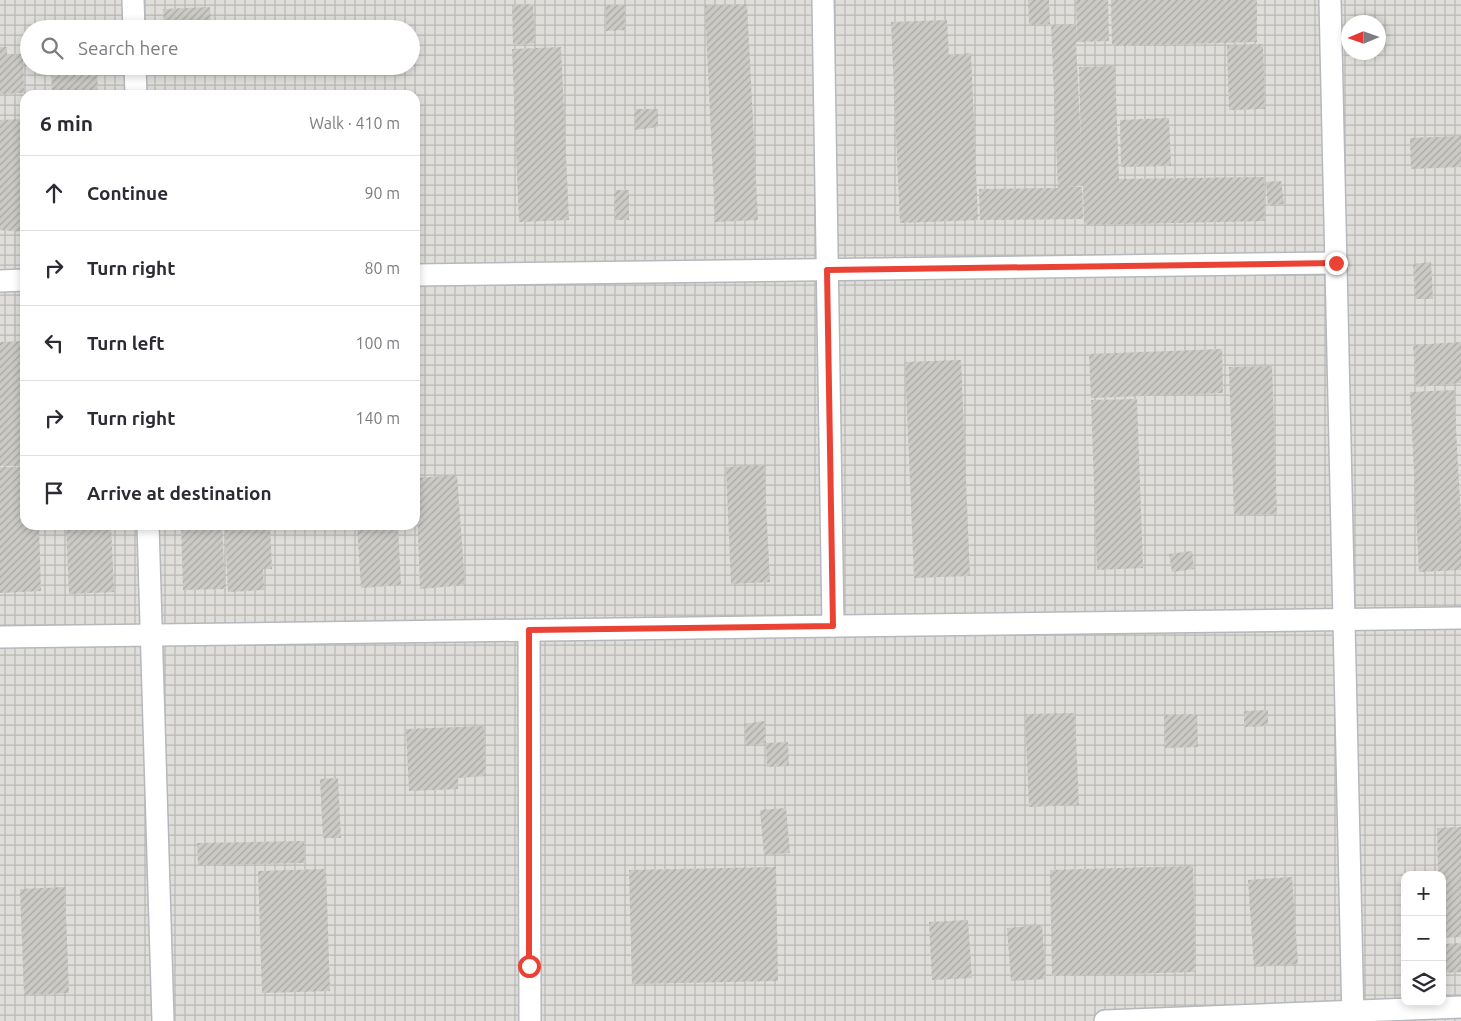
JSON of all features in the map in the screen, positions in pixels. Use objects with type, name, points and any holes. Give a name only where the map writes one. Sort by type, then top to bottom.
[{"type":"street","points":[[133,0],[134,20]]},
{"type":"street","points":[[823,0],[833,626]]},
{"type":"street","points":[[1330,0],[1353,1016]]},
{"type":"street","points":[[135,75],[136,90]]},
{"type":"street","points":[[420,275],[1336,263]]},
{"type":"street","points":[[0,280],[20,280]]},
{"type":"street","points":[[148,530],[163,1021]]},
{"type":"street","points":[[0,637],[1461,618]]},
{"type":"street","points":[[529,630],[530,1021]]},
{"type":"street","points":[[1105,1021],[1353,1016],[1461,1007]]},
{"type":"shaded area","points":[[0,0],[1461,0],[1461,1021],[0,1021]]},
{"type":"building","points":[[1028,0],[1049,0],[1050,24],[1029,25]]},
{"type":"building","points":[[1076,0],[1108,0],[1109,41],[1076,42],[1081,145],[1079,67],[1115,66],[1119,179],[1264,177],[1265,221],[1084,225],[1083,186],[1066,187],[1082,187],[1083,219],[980,220],[979,189],[1058,188],[1051,25],[1076,24],[1077,37]]},
{"type":"building","points":[[1111,0],[1257,0],[1257,42],[1112,46]]},
{"type":"building","points":[[533,4],[535,43],[513,45],[512,5]]},
{"type":"building","points":[[747,4],[758,220],[715,222],[705,6]]},
{"type":"building","points":[[606,5],[625,5],[625,30],[606,31]]},
{"type":"building","points":[[210,7],[211,20],[164,20],[163,9]]},
{"type":"building","points":[[947,20],[949,55],[971,53],[978,220],[900,223],[891,22]]},
{"type":"building","points":[[1263,44],[1265,109],[1229,110],[1227,46]]},
{"type":"building","points":[[0,47],[7,47],[7,54],[20,54],[20,75],[24,75],[24,90],[20,90],[20,93],[0,94]]},
{"type":"building","points":[[561,47],[569,220],[519,222],[512,49]]},
{"type":"building","points":[[51,75],[97,75],[98,90],[52,90]]},
{"type":"building","points":[[634,109],[658,109],[658,127],[635,130]]},
{"type":"building","points":[[1169,118],[1171,166],[1121,167],[1120,120]]},
{"type":"building","points":[[20,119],[20,232],[0,230],[0,120]]},
{"type":"building","points":[[1461,136],[1461,167],[1411,169],[1410,138]]},
{"type":"building","points":[[1281,181],[1284,204],[1268,206],[1266,182]]},
{"type":"building","points":[[614,190],[629,190],[629,220],[615,220]]},
{"type":"building","points":[[1431,262],[1433,299],[1415,299],[1413,264]]},
{"type":"building","points":[[20,341],[20,465],[0,466],[0,342]]},
{"type":"building","points":[[1461,342],[1461,383],[1416,387],[1413,345]]},
{"type":"building","points":[[1222,349],[1223,393],[1091,398],[1089,354]]},
{"type":"building","points":[[961,360],[970,576],[914,578],[905,362]]},
{"type":"building","points":[[1272,366],[1277,514],[1234,515],[1229,367]]},
{"type":"building","points":[[1454,390],[1461,521],[1461,570],[1419,572],[1410,392]]},
{"type":"building","points":[[1137,399],[1143,568],[1097,570],[1091,400]]},
{"type":"building","points":[[764,465],[770,582],[731,584],[726,467]]},
{"type":"building","points":[[0,467],[20,467],[20,530],[39,530],[41,591],[0,593]]},
{"type":"building","points":[[457,475],[465,585],[420,589],[418,530],[420,530],[420,478]]},
{"type":"building","points":[[66,530],[111,530],[114,592],[69,594]]},
{"type":"building","points":[[181,530],[222,530],[225,589],[183,590]]},
{"type":"building","points":[[225,530],[270,530],[272,569],[263,569],[264,590],[228,592]]},
{"type":"building","points":[[357,530],[398,530],[401,585],[361,588]]},
{"type":"building","points":[[1192,551],[1194,569],[1172,572],[1169,554]]},
{"type":"building","points":[[1268,710],[1268,726],[1244,727],[1244,711]]},
{"type":"building","points":[[1075,713],[1079,805],[1029,807],[1025,714]]},
{"type":"building","points":[[1197,714],[1198,747],[1165,748],[1164,715]]},
{"type":"building","points":[[764,721],[766,743],[746,746],[744,724]]},
{"type":"building","points":[[484,726],[486,776],[458,778],[458,789],[409,791],[406,729]]},
{"type":"building","points":[[788,742],[789,766],[767,767],[766,743]]},
{"type":"building","points":[[338,778],[341,838],[323,838],[320,779]]},
{"type":"building","points":[[786,808],[790,853],[764,855],[760,810]]},
{"type":"building","points":[[1461,827],[1461,937],[1446,938],[1446,871],[1438,871],[1437,828]]},
{"type":"building","points":[[304,841],[305,863],[198,865],[197,843]]},
{"type":"building","points":[[1193,866],[1196,972],[1052,976],[1050,870]]},
{"type":"building","points":[[776,867],[778,981],[632,984],[629,870]]},
{"type":"building","points":[[326,869],[330,991],[262,993],[258,871]]},
{"type":"building","points":[[1292,877],[1298,964],[1254,967],[1248,880]]},
{"type":"building","points":[[65,887],[69,993],[24,995],[20,889]]},
{"type":"building","points":[[968,920],[972,978],[932,980],[929,922]]},
{"type":"building","points":[[1042,925],[1046,979],[1011,981],[1007,928]]},
{"type":"building","points":[[1461,943],[1461,972],[1446,973],[1446,944]]},
{"type":"route","points":[[529,966],[529,630],[833,626],[827,270],[1336,263]]}]
